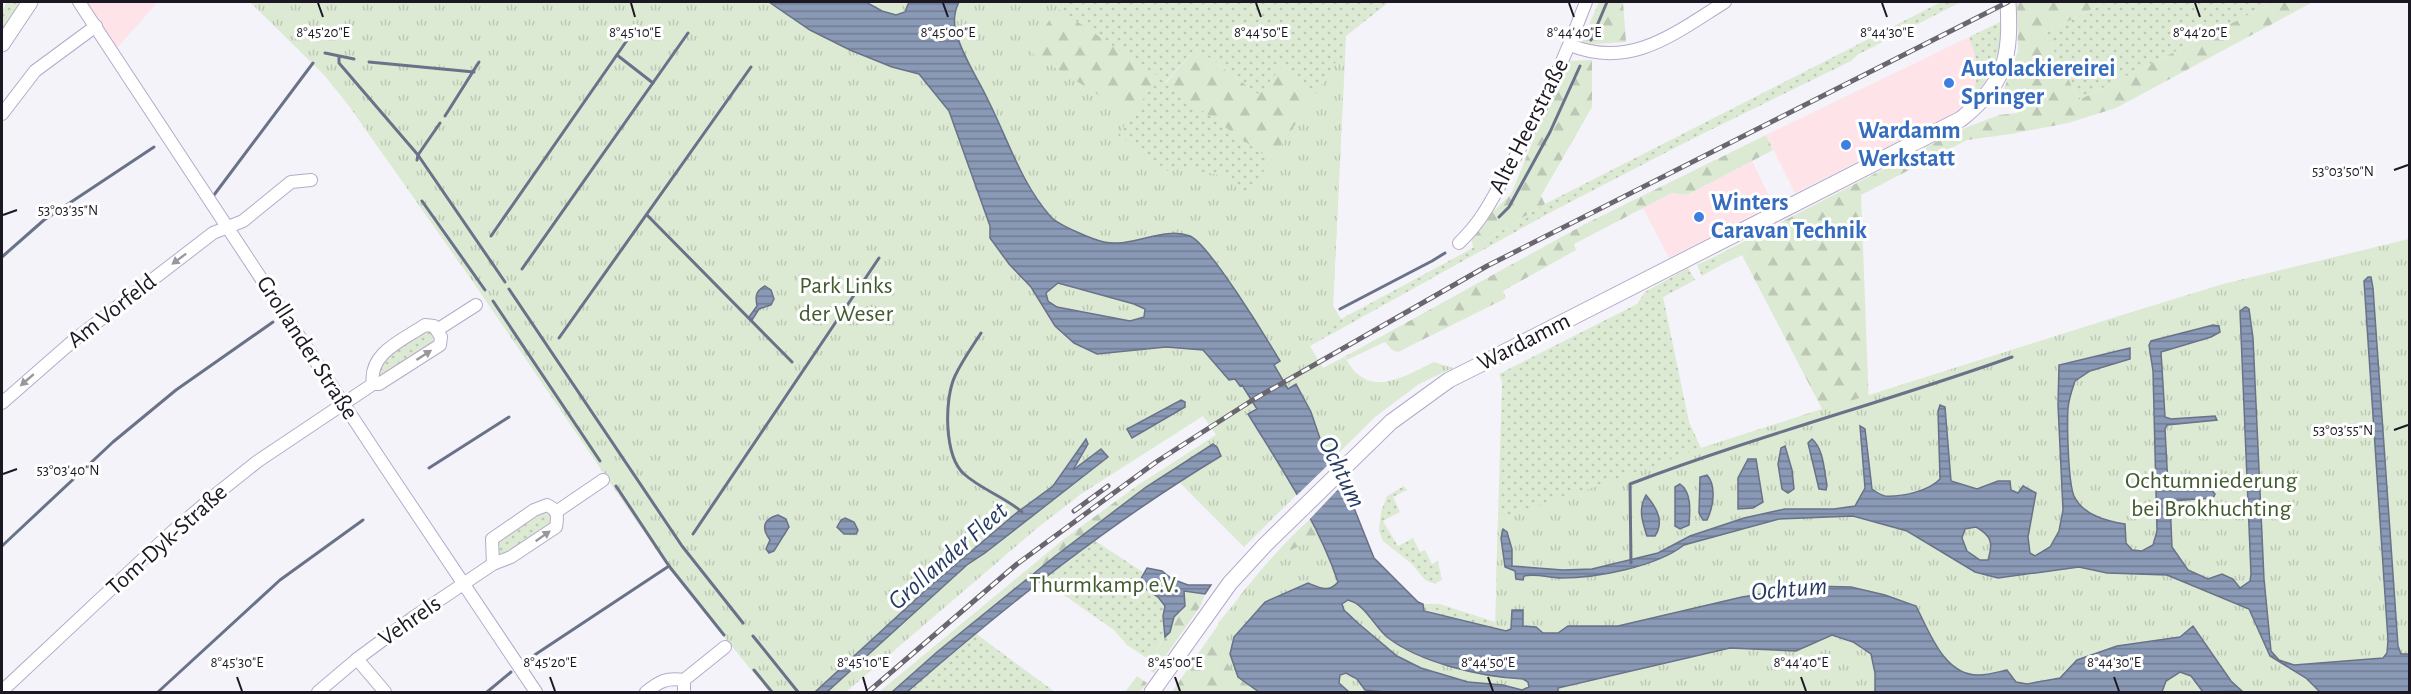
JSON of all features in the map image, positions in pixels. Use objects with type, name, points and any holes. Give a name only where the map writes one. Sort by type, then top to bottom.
[{"type":"street","points":[[2,44],[30,2]]},
{"type":"street","name":"Grollander Straße","points":[[79,2],[536,693]]},
{"type":"street","name":"Alte Heerstraße","points":[[1460,243],[1477,226],[1524,143],[1570,45],[1586,2]]},
{"type":"street","points":[[1570,45],[1602,54],[1647,48],[1725,2]]},
{"type":"street","name":"Wardamm","points":[[1152,693],[1230,583],[1299,511],[1391,422],[1449,380],[1961,120],[1982,102],[1997,83],[2010,40],[2008,2]]},
{"type":"street","points":[[2,114],[36,71],[96,26]]},
{"type":"street","name":"Am Vorfeld","points":[[2,403],[102,318],[213,233],[243,220],[291,182],[311,180]]},
{"type":"street","points":[[373,384],[371,372],[379,356],[425,325],[434,326],[437,330],[476,304]]},
{"type":"street","name":"Tom-Dyk-Straße","points":[[2,690],[173,531],[214,496],[258,460],[373,384],[379,384],[440,345],[441,337],[437,330]]},
{"type":"street","points":[[493,564],[492,539],[534,510],[547,505],[556,512],[603,480]]},
{"type":"street","name":"Vehrels","points":[[318,693],[357,659],[464,584],[493,564],[516,554],[556,527],[556,512]]},
{"type":"street","points":[[646,693],[662,680],[673,678],[684,686],[725,647]]},
{"type":"street","name":"Vehrels","points":[[357,659],[385,693]]},
{"type":"shaded area","points":[[86,2],[158,2],[117,48]]},
{"type":"shaded area","points":[[1969,37],[1977,59],[1978,78],[1973,95],[1967,104],[1947,117],[1795,193],[1766,135]]},
{"type":"shaded area","points":[[1752,161],[1773,204],[1669,258],[1643,208],[1672,193],[1687,195]]},
{"type":"green space","points":[[7,2],[23,2],[2,33],[2,11]]},
{"type":"green space","name":"Park Links der Weser","points":[[250,2],[1061,2],[1029,51],[1131,116],[1118,135],[1168,171],[1180,168],[1220,175],[1247,195],[1304,113],[1335,63],[1345,56],[1333,306],[1341,320],[1307,341],[1323,368],[1344,357],[1359,375],[1377,382],[1396,379],[1434,362],[1453,368],[1419,384],[1375,417],[1244,547],[1179,482],[1168,466],[1216,435],[1203,416],[1081,494],[1036,529],[846,692],[769,692],[669,569],[473,282],[349,106],[324,75]]},
{"type":"green space","points":[[959,2],[1389,2],[1346,36],[1333,306],[1341,319],[1473,248],[1545,204],[1941,2],[1961,2],[1857,55],[1851,61],[1692,139],[1553,211],[1310,346],[1303,334]],"holes":[[[1196,48],[1259,95],[1165,83]]]},
{"type":"green space","points":[[1599,2],[1623,2],[1626,42],[1580,45]]},
{"type":"green space","points":[[2023,2],[2106,2],[2045,33],[2079,100],[2274,2],[2313,2],[2116,108],[2068,123],[1967,140],[1861,195],[1869,406],[1496,583],[1498,519],[1615,482],[1701,448],[1822,409],[1742,255],[1721,265],[1716,256],[1957,131],[1999,115],[2018,113],[2014,100],[2004,89],[2018,51],[2017,4]]},
{"type":"green space","points":[[2106,2],[2274,2],[2079,100],[2045,33]]},
{"type":"green space","points":[[1057,8],[1159,77],[1131,116],[1029,51]]},
{"type":"green space","points":[[2002,21],[1997,56],[1989,76],[1967,104],[1977,79],[1975,54],[1969,37]]},
{"type":"green space","points":[[1196,48],[1259,95],[1282,66],[1316,94],[1271,160],[1165,84]]},
{"type":"green space","points":[[1592,60],[1592,107],[1541,196],[1545,204],[1473,248],[1471,233],[1511,194],[1566,61]]},
{"type":"green space","points":[[1766,135],[1773,150],[1687,195],[1672,193],[1574,244],[1576,250],[1503,291],[1506,298],[1398,352],[1392,350],[1385,342],[1347,360],[1344,357],[1585,224]]},
{"type":"green space","name":"Ochtumniederung bei Brokhuchting","points":[[2409,239],[2409,692],[1257,692],[1239,678],[1219,653],[1218,623],[1273,558],[1304,544],[1317,534],[1309,520],[1343,484],[1374,558],[1418,602],[1423,604],[1424,611],[1495,628],[1498,519],[1613,481],[1701,448],[2122,315],[2223,284]]},
{"type":"green space","points":[[1716,256],[1721,265],[1702,276],[1697,265]]},
{"type":"green space","points":[[1688,268],[1695,280],[1663,297],[1689,422],[1701,448],[1615,482],[1498,519],[1502,382],[1499,374],[1637,304],[1645,292]]},
{"type":"green space","points":[[423,329],[433,334],[434,344],[383,377],[378,376],[377,366],[387,354]]},
{"type":"green space","points":[[1216,435],[1213,444],[1129,501],[1008,593],[892,692],[879,692],[1064,539],[1138,485]]},
{"type":"green space","points":[[1404,486],[1407,490],[1393,497],[1400,512],[1383,521],[1398,546],[1413,538],[1420,552],[1425,550],[1432,564],[1438,561],[1442,580],[1435,584],[1425,580],[1412,564],[1383,541],[1379,531],[1381,512],[1387,496]]},
{"type":"green space","points":[[550,512],[554,523],[509,556],[497,558],[496,541],[533,515]]},
{"type":"green space","points":[[1310,519],[1330,555],[1259,692],[1172,692],[1253,580]]},
{"type":"green space","name":"Thurmkamp e.V.","points":[[1094,540],[1144,573],[1139,584],[1158,597],[1165,606],[1163,616],[1165,637],[1148,659],[1127,645],[1114,630],[1041,579]]},
{"type":"green space","points":[[1184,591],[1205,594],[1201,605],[1154,673],[1146,668],[1152,658],[1150,656],[1170,632],[1174,618],[1182,611]]},
{"type":"green space","points":[[1423,604],[1440,604],[1495,622],[1495,629],[1424,611]]},
{"type":"green space","name":"Thurmkamp e.V.","points":[[975,633],[1055,692],[907,692]]},
{"type":"green space","points":[[1137,676],[1147,683],[1140,692],[1125,692]]},
{"type":"water","points":[[769,2],[866,2],[882,11],[896,15],[905,12],[909,2],[959,2],[954,24],[963,51],[1023,176],[1041,204],[1051,217],[1061,224],[1104,242],[1125,242],[1158,235],[1180,234],[1190,236],[1199,243],[1223,273],[1280,361],[1274,365],[1288,389],[1296,384],[1311,412],[1327,459],[1343,484],[1374,558],[1418,602],[1423,604],[1424,611],[1506,631],[1511,629],[1512,610],[1523,610],[1523,626],[1536,627],[1543,633],[1558,633],[1568,626],[1618,626],[1742,597],[1810,586],[1851,587],[1885,595],[1916,606],[1939,650],[1956,668],[1967,673],[1982,675],[2007,670],[2016,682],[2027,684],[2060,678],[2077,660],[2117,646],[2180,637],[2193,626],[2231,681],[2242,691],[2203,692],[2191,676],[2180,672],[2166,681],[2162,692],[1875,692],[1875,673],[1871,654],[1853,642],[1832,635],[1796,651],[1730,648],[1558,688],[1558,692],[1385,692],[1365,690],[1357,679],[1346,673],[1340,675],[1339,683],[1349,692],[1259,692],[1238,677],[1230,654],[1234,637],[1265,602],[1308,583],[1320,588],[1331,588],[1338,582],[1309,517],[1248,414],[1257,409],[1242,385],[1240,386],[1235,379],[1229,380],[1203,350],[1166,347],[1097,354],[1074,343],[1055,326],[1031,287],[1009,264],[990,238],[990,226],[949,111],[919,74],[892,67],[810,30]],"holes":[[[1058,283],[1134,304],[1145,309],[1144,317],[1130,321],[1057,307],[1048,301],[1046,293]],[[1348,600],[1359,606],[1387,637],[1416,654],[1471,672],[1523,679],[1528,682],[1529,687],[1522,690],[1503,685],[1468,682],[1421,668],[1397,656],[1359,624],[1344,610],[1342,604]]]},
{"type":"water","points":[[2371,277],[2373,288],[2398,646],[2401,654],[2409,654],[2409,692],[2320,692],[2306,678],[2270,656],[2249,609],[2167,575],[2107,573],[2079,567],[1998,578],[1975,572],[1907,531],[1853,516],[1779,519],[1684,545],[1672,553],[1642,565],[1591,576],[1561,578],[1529,575],[1524,576],[1523,580],[1516,579],[1515,571],[1505,567],[1501,538],[1503,529],[1507,532],[1512,549],[1512,566],[1563,570],[1592,569],[1658,553],[1690,536],[1744,518],[1785,509],[1834,509],[1855,506],[1865,488],[1860,426],[1865,429],[1872,489],[1885,496],[1922,490],[1940,479],[1938,411],[1940,405],[1945,407],[1951,481],[1977,489],[1998,481],[2010,481],[2011,490],[2018,493],[2023,486],[2036,493],[2028,537],[2030,553],[2035,556],[2050,547],[2059,531],[2063,510],[2058,405],[2059,365],[2130,348],[2130,359],[2090,371],[2075,381],[2068,408],[2068,453],[2072,489],[2078,503],[2096,516],[2125,524],[2126,543],[2132,550],[2142,551],[2153,545],[2157,531],[2153,371],[2149,345],[2151,341],[2213,325],[2219,326],[2220,332],[2211,337],[2161,352],[2165,417],[2171,419],[2215,416],[2217,420],[2167,425],[2165,429],[2168,486],[2172,489],[2211,489],[2215,494],[2213,498],[2170,501],[2172,547],[2188,570],[2208,579],[2222,574],[2233,579],[2240,588],[2250,581],[2251,574],[2240,311],[2246,307],[2249,309],[2253,338],[2264,579],[2271,651],[2279,660],[2294,665],[2383,658],[2387,653],[2388,640],[2364,281]],"holes":[[[1976,527],[1991,544],[1988,560],[1980,560],[1967,551],[1962,538],[1965,529]]]},
{"type":"water","points":[[765,286],[771,290],[774,299],[771,305],[759,309],[752,320],[749,317],[757,306],[757,294]]},
{"type":"water","points":[[1181,400],[1185,402],[1185,407],[1132,438],[1127,429]]},
{"type":"water","points":[[1086,439],[1088,444],[1073,470],[1101,449],[1108,457],[968,564],[827,692],[815,692],[928,588],[1015,514],[1053,486]]},
{"type":"water","points":[[1812,439],[1821,454],[1826,490],[1819,489],[1808,443]]},
{"type":"water","points":[[1213,444],[1221,456],[1138,509],[1059,567],[907,692],[892,692],[937,652],[1054,557],[1146,487]]},
{"type":"water","points":[[1785,446],[1792,470],[1794,489],[1788,493],[1782,489],[1778,464],[1781,448]]},
{"type":"water","points":[[1748,459],[1756,459],[1763,502],[1753,508],[1738,509],[1738,478]]},
{"type":"water","points":[[1707,475],[1712,485],[1713,497],[1707,520],[1703,520],[1699,513],[1700,477]]},
{"type":"water","points":[[1680,484],[1687,492],[1690,508],[1689,525],[1680,529],[1675,526],[1675,487]]},
{"type":"water","points":[[1646,495],[1658,514],[1659,525],[1655,536],[1647,536],[1642,520],[1641,510]]},
{"type":"water","points":[[778,515],[786,519],[789,527],[774,551],[769,553],[766,549],[770,540],[765,532],[765,524],[769,519]]},
{"type":"water","points":[[845,518],[854,522],[858,530],[856,534],[844,534],[837,527]]},
{"type":"water","points":[[1147,568],[1162,571],[1172,579],[1188,585],[1211,585],[1205,594],[1184,591],[1185,606],[1174,617],[1170,632],[1165,637],[1163,616],[1165,606],[1158,597],[1138,584]]},
{"type":"pier","points":[[1332,461],[1345,482],[1308,521],[1295,497]]},
{"type":"waterway","points":[[1591,40],[1607,2]]},
{"type":"waterway","points":[[522,269],[688,33]]},
{"type":"waterway","points":[[491,236],[630,36]]},
{"type":"waterway","points":[[325,53],[354,59]]},
{"type":"waterway","points":[[617,55],[653,83]]},
{"type":"waterway","points":[[339,57],[339,63],[418,155],[505,282]]},
{"type":"waterway","points":[[369,62],[474,72]]},
{"type":"waterway","points":[[445,116],[479,62]]},
{"type":"waterway","points":[[214,195],[313,63]]},
{"type":"waterway","points":[[1499,217],[1509,207],[1550,132],[1580,66]]},
{"type":"waterway","points":[[559,338],[751,67]]},
{"type":"waterway","points":[[417,160],[440,123]]},
{"type":"waterway","points":[[2,257],[44,220],[154,147]]},
{"type":"waterway","points":[[422,201],[485,290]]},
{"type":"waterway","points":[[647,215],[792,362]]},
{"type":"waterway","points":[[1340,309],[1445,253]]},
{"type":"waterway","points":[[693,534],[879,258]]},
{"type":"waterway","points":[[509,289],[682,546],[743,623]]},
{"type":"waterway","points":[[493,301],[600,461]]},
{"type":"waterway","points":[[2,546],[113,442],[176,390],[273,322]]},
{"type":"waterway","name":"Grollander Fleet","points":[[981,333],[951,386],[948,412],[949,441],[957,466],[964,474],[1022,512]]},
{"type":"waterway","points":[[1631,563],[1630,484],[1725,450],[2012,357]]},
{"type":"waterway","points":[[429,468],[509,417]]},
{"type":"waterway","points":[[616,486],[669,566],[724,635]]},
{"type":"waterway","points":[[158,692],[280,580],[363,520]]},
{"type":"waterway","points":[[527,660],[669,566]]},
{"type":"waterway","points":[[753,636],[798,692]]},
{"type":"waterway","points":[[754,670],[772,692]]},
{"type":"waterway","points":[[487,692],[511,672]]},
{"type":"railway","points":[[868,692],[1017,564],[1156,462],[1251,401],[1487,266],[2008,2]]},
{"type":"railway","points":[[1074,511],[1108,486]]},
{"type":"place","name":"Autolackiereirei Springer","points":[[1949,83]]},
{"type":"place","name":"Wardamm Werkstatt","points":[[1846,145]]},
{"type":"place","name":"Winters Caravan Technik","points":[[1699,217]]},
{"type":"water label","name":"Ochtum","points":[[1342,472]]},
{"type":"water label","name":"Ochtum","points":[[1789,589]]}]
